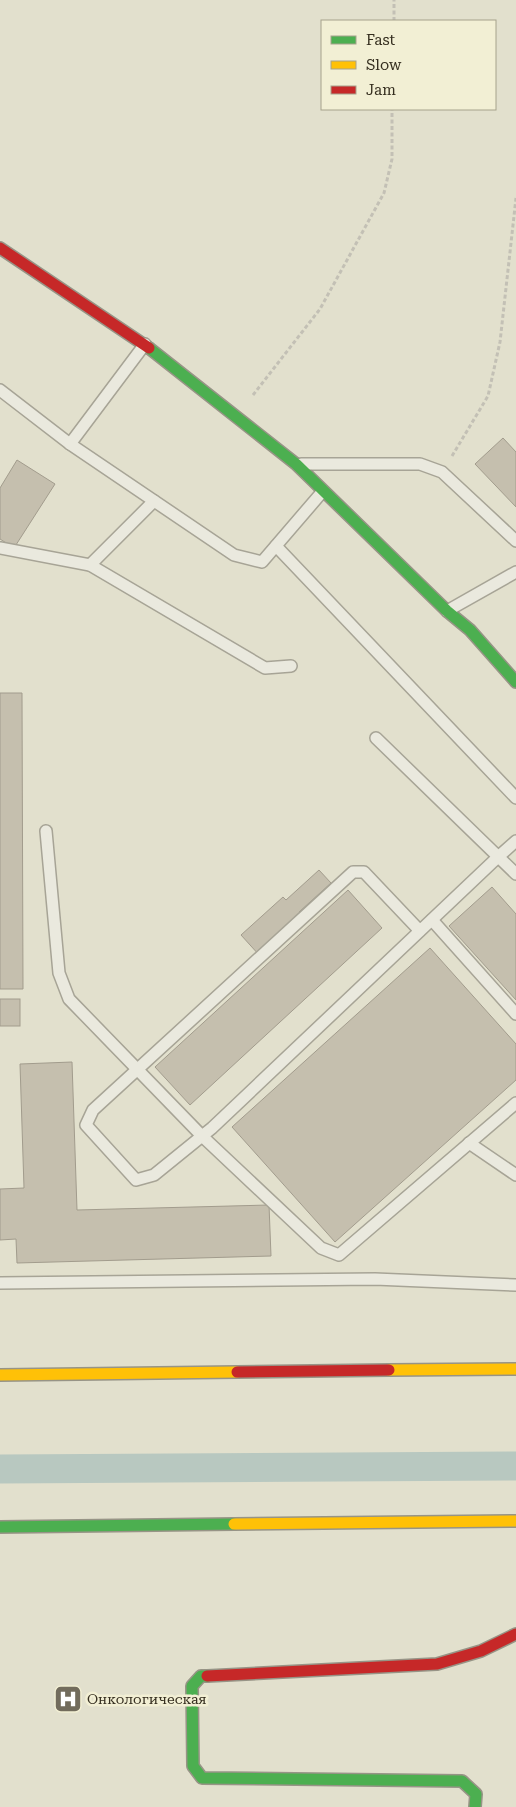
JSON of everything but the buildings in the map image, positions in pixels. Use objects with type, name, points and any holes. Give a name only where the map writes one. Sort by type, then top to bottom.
[{"type":"street","points":[[0,248],[145,344],[296,464],[447,611],[470,630],[516,682]]},
{"type":"street","points":[[0,1375],[516,1369]]},
{"type":"street","points":[[0,1528],[516,1521]]},
{"type":"street","points":[[475,1807],[476,1794],[462,1781],[202,1778],[193,1766],[192,1686],[201,1676],[437,1664],[481,1651],[516,1634]]},
{"type":"lane","points":[[70,444],[145,344]]},
{"type":"lane","points":[[0,390],[70,444],[234,555],[262,562],[323,491]]},
{"type":"lane","points":[[296,464],[420,464],[442,472],[516,541]]},
{"type":"lane","points":[[90,565],[154,501]]},
{"type":"lane","points":[[276,546],[516,798]]},
{"type":"lane","points":[[0,548],[90,565],[264,668],[291,666]]},
{"type":"lane","points":[[447,611],[516,572]]},
{"type":"lane","points":[[376,738],[516,874]]},
{"type":"lane","points":[[46,831],[59,973],[69,999],[202,1136],[321,1248],[339,1255],[516,1103]]},
{"type":"lane","points":[[420,931],[364,872],[353,872],[93,1110],[86,1125],[136,1180],[154,1175],[202,1136],[516,841]]},
{"type":"lane","points":[[432,920],[516,1014]]},
{"type":"lane","points":[[469,1143],[516,1174]]},
{"type":"lane","points":[[0,1284],[375,1279],[516,1284]]},
{"type":"path","points":[[394,0],[394,20]]},
{"type":"path","points":[[236,416],[320,309],[384,192],[392,159],[392,110]]},
{"type":"path","points":[[442,472],[488,396],[500,342],[516,198]]},
{"type":"waterway","points":[[0,1469],[516,1466]]},
{"type":"traffic: fast","points":[[149,348],[296,464],[447,611],[470,630],[516,682]]},
{"type":"traffic: fast","points":[[0,1527],[234,1524]]},
{"type":"traffic: fast","points":[[207,1676],[201,1676],[192,1686],[193,1766],[202,1778],[462,1781],[476,1794],[475,1807]]},
{"type":"traffic: slow","points":[[389,1370],[516,1369]]},
{"type":"traffic: slow","points":[[0,1375],[237,1372]]},
{"type":"traffic: slow","points":[[234,1524],[516,1521]]},
{"type":"traffic: jam","points":[[0,248],[149,348]]},
{"type":"traffic: jam","points":[[237,1372],[389,1370]]},
{"type":"traffic: jam","points":[[207,1676],[437,1664],[481,1651],[516,1634]]},
{"type":"place","name":"Онкологическая","points":[[68,1699]]}]
